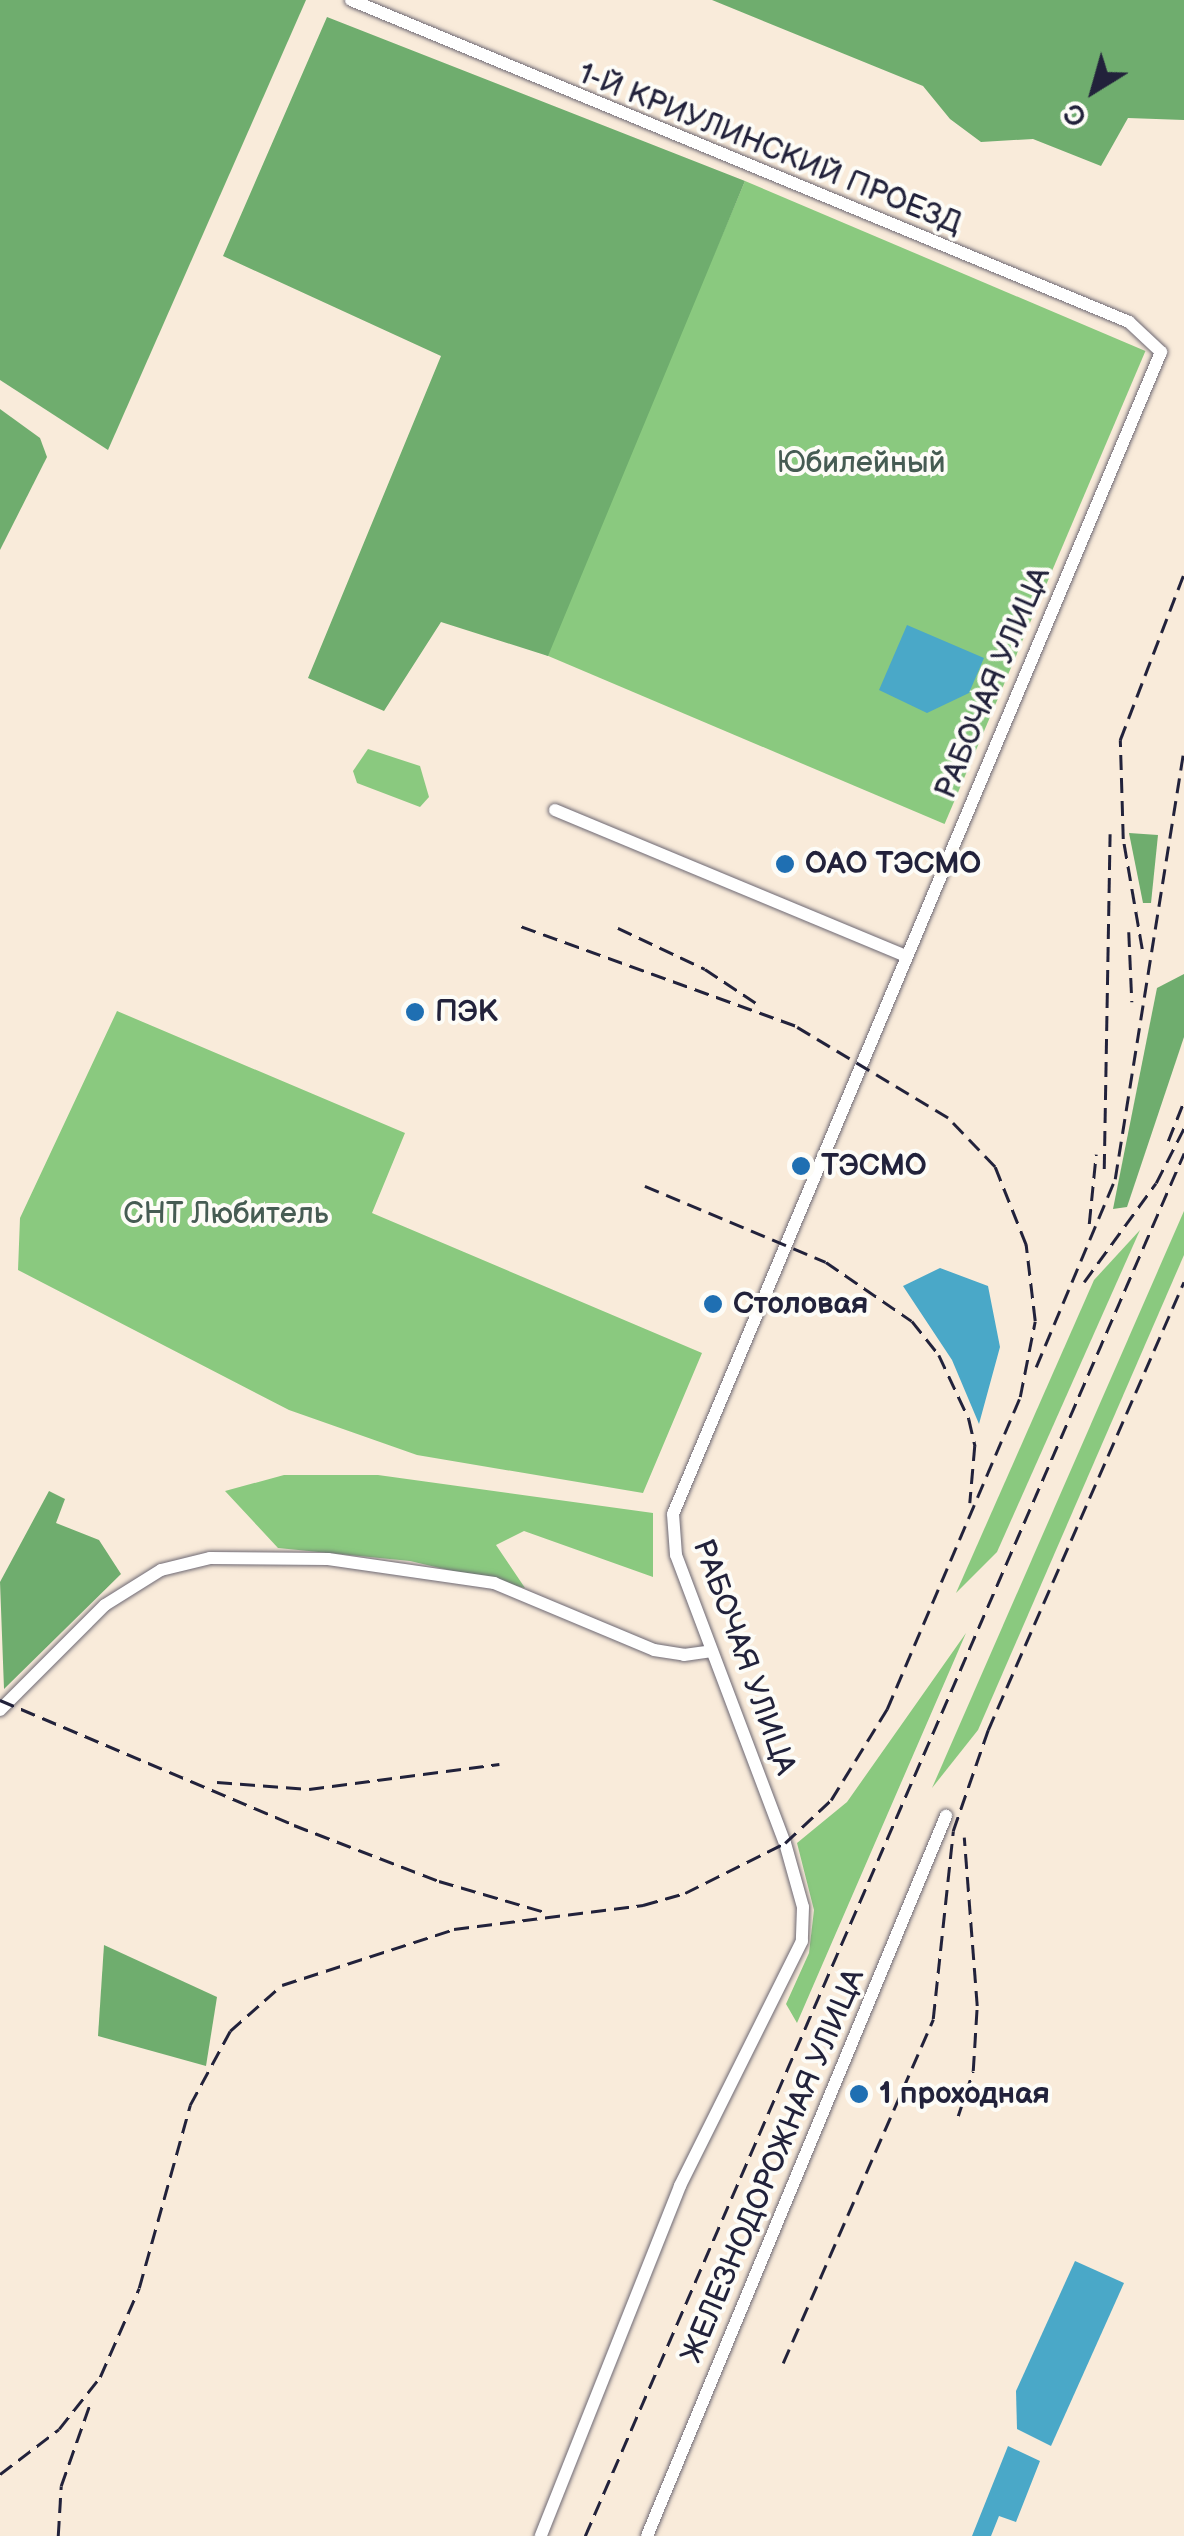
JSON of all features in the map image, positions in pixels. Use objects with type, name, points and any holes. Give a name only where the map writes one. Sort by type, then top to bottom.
[{"type":"street","name":"1-Й КРИУЛИНСКИЙ ПРОЕЗД","points":[[351,0],[1128,322],[1162,352]]},
{"type":"street","name":"РАБОЧАЯ УЛИЦА","points":[[541,2536],[680,2186],[802,1941],[802,1908],[785,1843],[676,1555],[673,1514],[904,955],[1162,352]]},
{"type":"street","points":[[555,810],[904,955]]},
{"type":"street","points":[[0,1710],[105,1605],[162,1570],[210,1558],[328,1559],[494,1583],[654,1650],[712,1651]]},
{"type":"street","name":"ЖЕЛЕЗНОДОРОЖНАЯ УЛИЦА","points":[[647,2536],[946,1816]]},
{"type":"green space","points":[[0,0],[306,0],[108,450],[0,380]]},
{"type":"green space","points":[[712,0],[1184,0],[1184,120],[1128,118],[1101,166],[1033,139],[981,142],[950,119],[923,86]]},
{"type":"green space","points":[[327,17],[745,181],[548,656],[441,622],[384,711],[308,678],[441,356],[223,256]]},
{"type":"green space","name":"Юбилейный","points":[[745,181],[1145,351],[945,824],[544,654]]},
{"type":"green space","points":[[0,409],[40,438],[47,457],[0,550]]},
{"type":"green space","points":[[368,749],[420,766],[429,797],[420,807],[357,783],[353,771]]},
{"type":"green space","points":[[1129,833],[1158,835],[1151,903],[1143,903]]},
{"type":"green space","points":[[1184,974],[1184,1037],[1127,1207],[1113,1209],[1157,988]]},
{"type":"green space","name":"СНТ Любитель","points":[[117,1011],[405,1133],[372,1213],[702,1353],[643,1493],[417,1455],[289,1410],[18,1270],[20,1218]]},
{"type":"green space","points":[[1184,1211],[1184,1255],[978,1730],[932,1788]]},
{"type":"green space","points":[[1140,1230],[997,1552],[956,1593],[1094,1280]]},
{"type":"green space","points":[[284,1475],[378,1475],[653,1513],[653,1577],[524,1531],[496,1545],[525,1588],[410,1561],[278,1548],[225,1491]]},
{"type":"green space","points":[[49,1491],[65,1499],[56,1523],[99,1540],[121,1574],[4,1689],[0,1582]]},
{"type":"green space","points":[[966,1633],[797,2023],[786,2004],[809,1953],[814,1910],[797,1843],[847,1802]]},
{"type":"green space","points":[[104,1945],[217,1997],[206,2066],[98,2036]]},
{"type":"water","points":[[907,625],[984,658],[969,693],[927,713],[879,690]]},
{"type":"water","points":[[940,1268],[988,1286],[1000,1347],[979,1424],[952,1360],[903,1286]]},
{"type":"water","points":[[1075,2261],[1124,2283],[1051,2446],[1017,2429],[1016,2391]]},
{"type":"water","points":[[1008,2446],[1040,2461],[1016,2522],[999,2516],[991,2536],[972,2536]]},
{"type":"railway","points":[[1142,949],[1123,839],[1120,740],[1184,573]]},
{"type":"railway","points":[[1036,1367],[1115,1179],[1184,749]]},
{"type":"railway","points":[[1104,1169],[1110,834]]},
{"type":"railway","points":[[0,2474],[59,2429],[100,2377],[139,2288],[190,2105],[230,2031],[282,1985],[454,1929],[643,1905],[685,1893],[785,1843],[831,1800],[887,1709],[1020,1397],[1035,1321],[1026,1245],[995,1167],[948,1118],[795,1026],[518,926]]},
{"type":"railway","points":[[618,928],[705,969],[756,1003]]},
{"type":"railway","points":[[1129,932],[1132,1002]]},
{"type":"railway","points":[[1168,1141],[1184,1101]]},
{"type":"railway","points":[[1084,1282],[1156,1183],[1184,1128]]},
{"type":"railway","points":[[585,2536],[1184,1153]]},
{"type":"railway","points":[[1089,1224],[1096,1154]]},
{"type":"railway","points":[[645,1186],[826,1262],[912,1321],[939,1355],[969,1419],[975,1446],[970,1503]]},
{"type":"railway","points":[[783,2363],[933,2019],[953,1831],[988,1730],[1184,1282]]},
{"type":"railway","points":[[0,1700],[294,1825],[439,1881],[545,1912]]},
{"type":"railway","points":[[217,1782],[309,1789],[499,1764]]},
{"type":"railway","points":[[958,2116],[973,2071],[977,2006],[964,1837]]},
{"type":"railway","points":[[58,2536],[61,2486],[91,2401]]},
{"type":"place","name":"ОАО ТЭСМО","points":[[785,864]]},
{"type":"place","name":"ПЭК","points":[[415,1012]]},
{"type":"place","name":"ТЭСМО","points":[[801,1166]]},
{"type":"place","name":"Столовая","points":[[713,1304]]},
{"type":"place","name":"1 проходная","points":[[859,2094]]}]
